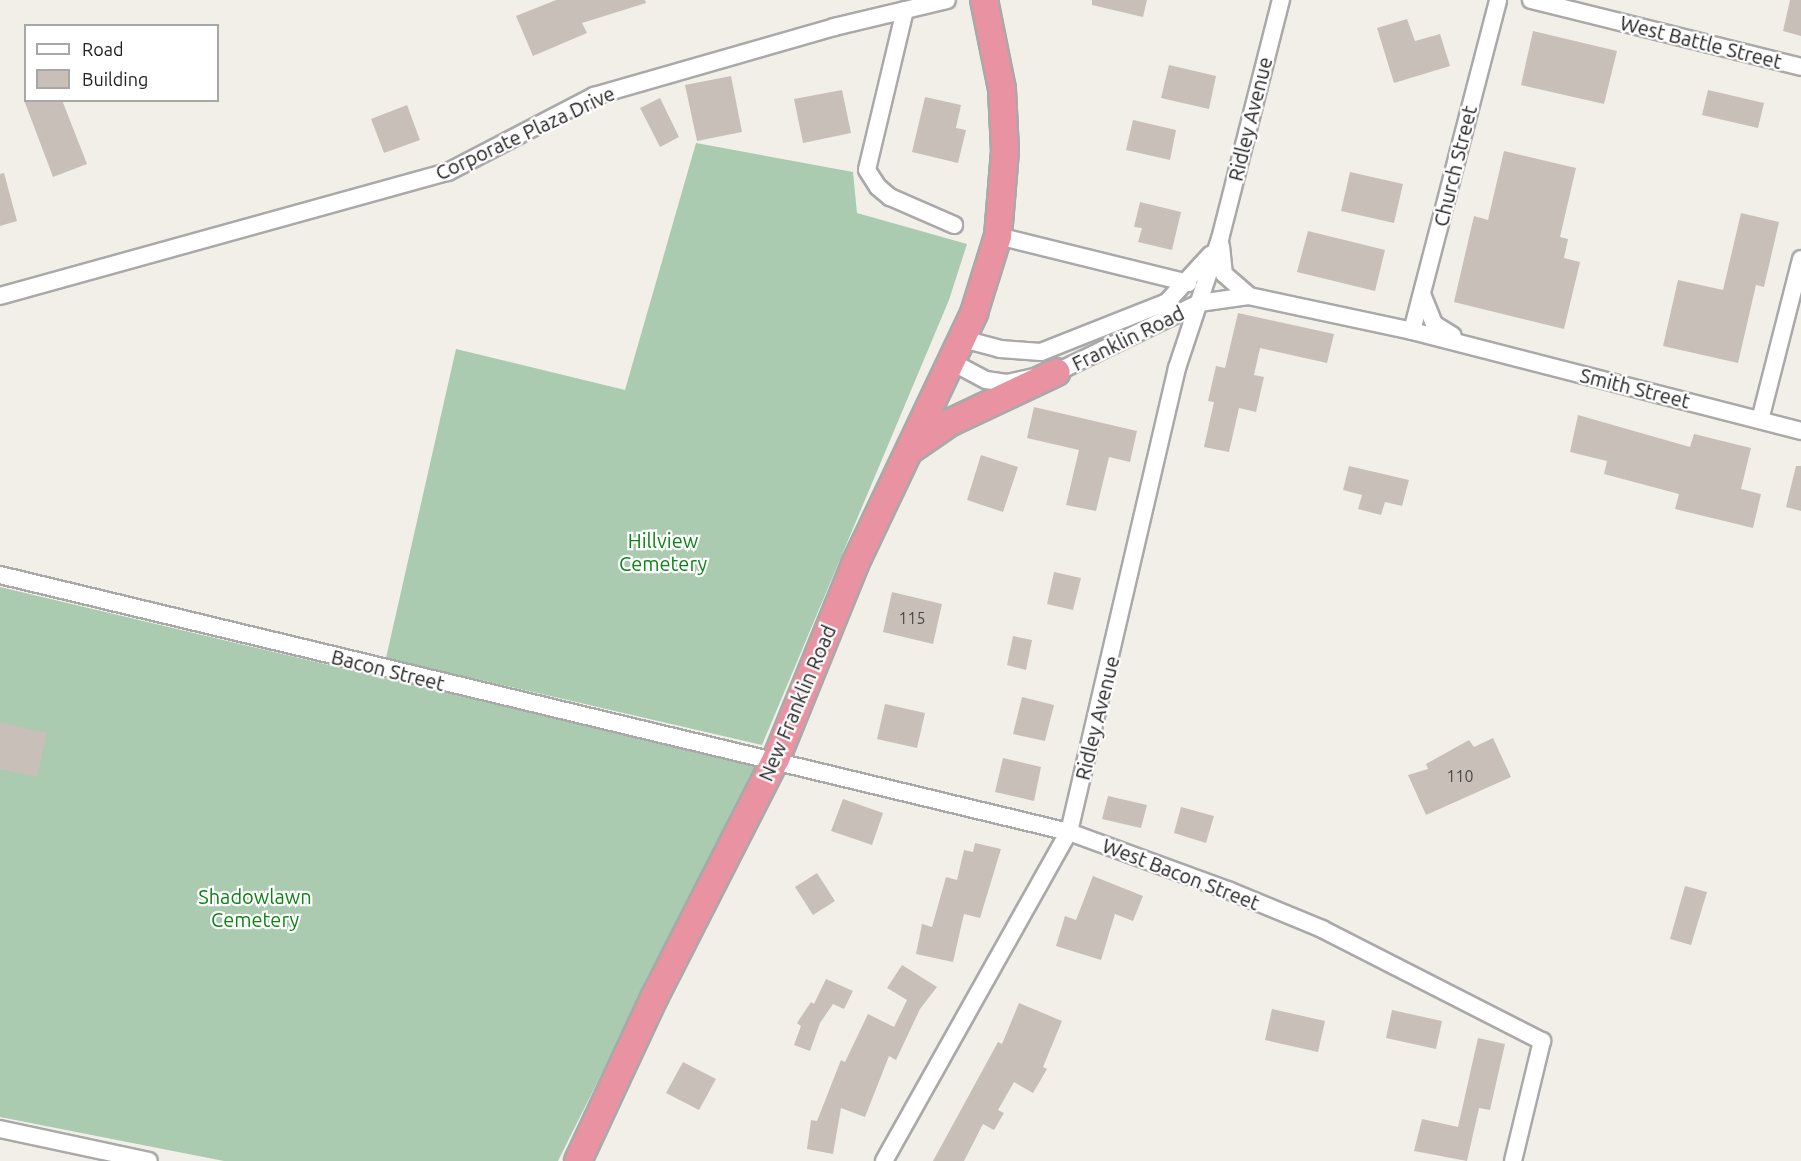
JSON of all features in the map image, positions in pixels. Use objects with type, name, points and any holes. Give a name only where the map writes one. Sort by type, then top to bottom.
[{"type":"highway","name":"New Franklin Road","points":[[578,1161],[654,998],[777,759],[855,564],[957,351],[998,236],[1004,180],[1004,120],[984,0]]},
{"type":"highway","points":[[908,452],[949,423],[1057,372]]},
{"type":"street","name":"Corporate Plaza Drive","points":[[0,296],[448,172],[594,96],[947,0]]},
{"type":"street","name":"Ridley Avenue","points":[[884,1161],[1069,832],[1177,368],[1220,239],[1281,0]]},
{"type":"street","name":"Church Street","points":[[1412,331],[1498,0]]},
{"type":"street","name":"West Battle Street","points":[[1531,0],[1801,67]]},
{"type":"street","points":[[905,10],[867,170],[878,187],[890,197],[954,225]]},
{"type":"street","points":[[998,236],[1188,283]]},
{"type":"street","name":"Ridley Avenue","points":[[1188,283],[1220,239]]},
{"type":"street","name":"Ridley Avenue","points":[[1220,239],[1224,274],[1249,296]]},
{"type":"street","points":[[1760,420],[1801,259]]},
{"type":"street","name":"Franklin Road","points":[[957,351],[1000,349],[1041,352],[1167,302],[1188,283]]},
{"type":"street","name":"Smith Street","points":[[1422,294],[1434,324],[1470,346]]},
{"type":"street","name":"Smith Street","points":[[1199,303],[1249,296],[1412,331],[1801,431]]},
{"type":"street","name":"Franklin Road","points":[[957,351],[986,380],[1007,383],[1057,372],[1199,303]]},
{"type":"street","name":"Bacon Street","points":[[0,575],[484,694],[777,759]]},
{"type":"street","name":"West Bacon Street","points":[[777,759],[1069,832],[1322,929],[1542,1041],[1513,1161]]},
{"type":"street","points":[[0,1129],[149,1161]]},
{"type":"green space","name":"Hillview Cemetery","points":[[696,143],[853,172],[857,213],[967,244],[949,300],[762,745],[386,658],[456,349],[625,390]]},
{"type":"green space","name":"Shadowlawn Cemetery","points":[[0,587],[755,766],[558,1161],[224,1161],[0,1117]]},
{"type":"building","points":[[556,0],[645,0],[646,3],[582,23],[587,33],[533,56],[516,16]]},
{"type":"building","points":[[1092,0],[1147,0],[1143,17],[1092,5]]},
{"type":"building","points":[[1790,0],[1801,0],[1801,36],[1783,31]]},
{"type":"building","points":[[1407,19],[1415,41],[1440,34],[1450,66],[1394,83],[1377,28]]},
{"type":"building","points":[[1533,31],[1617,51],[1604,104],[1521,85]]},
{"type":"building","points":[[1169,65],[1216,76],[1209,109],[1161,98]]},
{"type":"building","points":[[731,76],[742,132],[697,141],[685,85]]},
{"type":"building","points":[[842,90],[851,133],[803,143],[794,99]]},
{"type":"building","points":[[1708,90],[1764,103],[1758,128],[1702,115]]},
{"type":"building","points":[[925,97],[961,105],[956,128],[966,130],[958,163],[912,152]]},
{"type":"building","points":[[660,98],[679,137],[660,147],[640,108]]},
{"type":"building","points":[[25,102],[63,102],[87,164],[53,177]]},
{"type":"building","points":[[407,105],[420,140],[384,153],[371,119]]},
{"type":"building","points":[[1133,120],[1176,130],[1170,160],[1126,150]]},
{"type":"building","points":[[1504,151],[1576,168],[1560,237],[1568,239],[1564,258],[1580,262],[1564,329],[1454,302],[1474,216],[1488,220]]},
{"type":"building","points":[[1350,172],[1403,184],[1394,223],[1341,211]]},
{"type":"building","points":[[4,173],[17,221],[0,226],[0,174]]},
{"type":"building","points":[[1140,202],[1181,212],[1172,250],[1138,242],[1142,228],[1134,227]]},
{"type":"building","points":[[1741,213],[1779,222],[1764,287],[1756,285],[1738,363],[1663,346],[1678,280],[1723,290]]},
{"type":"building","points":[[1308,231],[1385,250],[1375,291],[1297,272]]},
{"type":"building","points":[[1238,313],[1334,334],[1327,363],[1260,348],[1254,375],[1264,377],[1256,412],[1239,408],[1229,452],[1204,447],[1214,402],[1208,401],[1216,366],[1225,368]]},
{"type":"building","points":[[1034,407],[1137,431],[1130,462],[1109,457],[1096,511],[1066,505],[1079,450],[1027,438]]},
{"type":"building","points":[[1578,415],[1690,447],[1694,434],[1751,448],[1741,489],[1761,494],[1753,528],[1675,509],[1679,494],[1604,474],[1607,461],[1570,452]]},
{"type":"building","points":[[981,455],[1018,467],[1003,512],[967,500]]},
{"type":"building","points":[[1349,466],[1409,480],[1402,506],[1385,502],[1381,515],[1358,509],[1362,495],[1343,490]]},
{"type":"building","points":[[1796,466],[1801,466],[1801,511],[1786,507]]},
{"type":"building","points":[[1054,572],[1081,578],[1073,610],[1047,604]]},
{"type":"building","points":[[892,592],[942,604],[933,644],[883,632]]},
{"type":"building","points":[[1013,636],[1032,640],[1026,670],[1007,665]]},
{"type":"building","points":[[1022,697],[1054,705],[1045,741],[1013,734]]},
{"type":"building","points":[[885,704],[925,713],[917,748],[877,739]]},
{"type":"building","points":[[0,722],[47,733],[37,777],[0,769]]},
{"type":"building","points":[[1493,738],[1511,777],[1426,815],[1408,775],[1428,769],[1426,764],[1469,740],[1474,747]]},
{"type":"building","points":[[1003,758],[1041,767],[1034,801],[995,792]]},
{"type":"building","points":[[1108,796],[1147,805],[1141,828],[1102,819]]},
{"type":"building","points":[[843,799],[883,813],[872,845],[831,831]]},
{"type":"building","points":[[1181,807],[1214,816],[1206,843],[1174,833]]},
{"type":"building","points":[[975,843],[1001,849],[980,918],[964,914],[953,962],[916,954],[922,924],[932,927],[946,877],[957,880],[964,850],[973,852]]},
{"type":"building","points":[[817,873],[835,901],[813,915],[795,887]]},
{"type":"building","points":[[1093,876],[1143,896],[1133,921],[1115,914],[1101,960],[1056,946],[1065,916],[1076,920]]},
{"type":"building","points":[[1685,886],[1707,892],[1691,945],[1670,939]]},
{"type":"building","points":[[902,965],[937,987],[920,1009],[896,1060],[889,1056],[865,1117],[841,1108],[833,1154],[807,1149],[811,1120],[817,1121],[841,1060],[845,1062],[868,1014],[894,1027],[907,1000],[887,988]]},
{"type":"building","points":[[826,979],[853,991],[844,1009],[833,1004],[820,1023],[810,1051],[794,1045],[801,1026],[797,1023],[811,1002],[814,1004]]},
{"type":"building","points":[[1019,1003],[1062,1021],[1043,1067],[1047,1069],[1033,1093],[1014,1082],[998,1110],[1004,1113],[994,1130],[983,1124],[964,1161],[933,1161],[998,1042],[1002,1044]]},
{"type":"building","points":[[1272,1009],[1325,1021],[1318,1052],[1265,1040]]},
{"type":"building","points":[[1392,1010],[1442,1021],[1436,1049],[1386,1038]]},
{"type":"building","points":[[1478,1038],[1505,1044],[1490,1110],[1479,1108],[1467,1161],[1414,1151],[1422,1119],[1458,1127]]},
{"type":"building","points":[[683,1062],[716,1079],[699,1110],[666,1093]]}]
